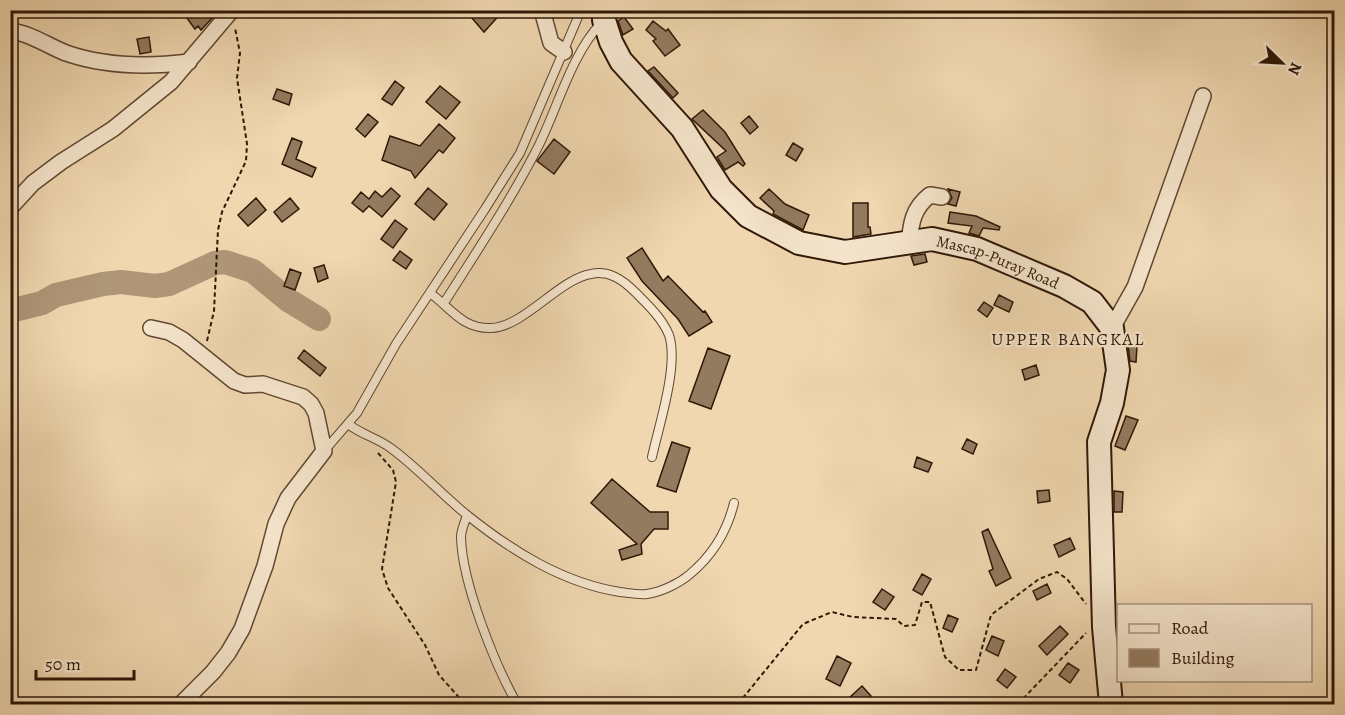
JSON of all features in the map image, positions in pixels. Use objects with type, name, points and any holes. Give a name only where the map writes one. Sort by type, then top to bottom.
[{"type":"street","points":[[542,10],[551,43],[564,52]]},
{"type":"street","points":[[10,208],[33,183],[113,129],[171,82],[230,12]]},
{"type":"street","name":"Mascap-Puray Road","points":[[604,15],[611,42],[621,61],[682,128],[721,189],[748,216],[800,243],[845,252],[932,238],[977,249],[1064,286],[1092,302],[1112,328],[1118,370],[1112,403],[1099,442],[1104,627],[1111,705]]},
{"type":"street","points":[[10,31],[18,32],[69,54],[102,63],[157,66],[189,62]]},
{"type":"street","points":[[1112,328],[1135,287],[1203,96]]},
{"type":"street","points":[[909,243],[917,207],[930,195],[942,197]]},
{"type":"street","points":[[151,328],[170,332],[201,353],[234,381],[245,385],[263,384],[303,398],[311,404],[316,413],[324,451],[288,498],[276,525],[265,566],[242,629],[228,653],[182,705]]},
{"type":"lane","points":[[324,451],[357,413],[396,344],[486,209],[520,153],[581,10]]},
{"type":"lane","points":[[444,303],[509,202],[553,116],[581,51],[604,15]]},
{"type":"lane","points":[[430,293],[462,321],[475,328],[494,328],[510,323],[573,281],[590,273],[607,274],[623,281],[658,316],[669,335],[672,356],[668,386],[652,457]]},
{"type":"lane","points":[[348,424],[360,433],[373,437],[392,449],[467,515],[531,560],[587,585],[609,590],[648,594],[682,580],[696,569],[716,546],[724,532],[734,503]]},
{"type":"lane","points":[[467,515],[461,535],[465,564],[483,626],[501,672],[518,705]]},
{"type":"path","points":[[201,353],[207,340],[214,311],[215,263],[222,212],[246,161],[247,144],[237,78],[240,54],[237,32],[230,12]]},
{"type":"path","points":[[360,433],[393,470],[396,482],[382,569],[388,588],[425,645],[439,675],[465,705]]},
{"type":"path","points":[[738,705],[803,624],[832,612],[853,617],[896,619],[904,626],[915,625],[922,602],[930,602],[945,657],[959,670],[976,670],[991,615],[1039,579],[1057,572],[1067,579],[1104,627],[1083,633],[1018,705]]},
{"type":"building","points":[[181,10],[210,10],[214,16],[201,30],[198,26],[195,29]]},
{"type":"building","points":[[465,10],[504,10],[484,32]]},
{"type":"building","points":[[624,17],[633,29],[623,35],[618,21]]},
{"type":"building","points":[[653,21],[666,31],[668,29],[680,45],[665,56],[653,41],[656,39],[646,30]]},
{"type":"building","points":[[149,37],[151,52],[140,54],[137,39]]},
{"type":"building","points":[[654,67],[678,93],[673,98],[648,71]]},
{"type":"building","points":[[395,81],[404,88],[392,105],[382,99]]},
{"type":"building","points":[[440,86],[460,102],[446,119],[426,102]]},
{"type":"building","points":[[277,89],[292,94],[289,105],[273,99]]},
{"type":"building","points":[[703,110],[725,132],[745,164],[743,166],[738,162],[725,170],[717,157],[726,151],[692,119]]},
{"type":"building","points":[[368,114],[378,122],[365,137],[356,129]]},
{"type":"building","points":[[749,116],[758,127],[750,134],[741,123]]},
{"type":"building","points":[[439,124],[455,138],[443,153],[439,150],[415,178],[411,171],[382,160],[390,136],[420,146]]},
{"type":"building","points":[[292,138],[302,142],[296,159],[316,168],[312,177],[282,164]]},
{"type":"building","points":[[554,139],[570,152],[554,174],[537,161]]},
{"type":"building","points":[[793,143],[803,149],[796,161],[786,155]]},
{"type":"building","points":[[391,188],[400,196],[382,217],[369,206],[363,212],[352,203],[361,192],[369,199],[375,191],[382,197]]},
{"type":"building","points":[[428,188],[447,204],[434,220],[415,204]]},
{"type":"building","points":[[769,189],[785,204],[809,215],[803,230],[773,214],[774,211],[760,198]]},
{"type":"building","points":[[948,189],[960,192],[956,206],[948,204],[952,198]]},
{"type":"building","points":[[256,198],[266,210],[248,226],[238,215]]},
{"type":"building","points":[[290,198],[299,209],[282,222],[274,212]]},
{"type":"building","points":[[853,203],[868,203],[868,227],[870,227],[871,234],[853,237]]},
{"type":"building","points":[[950,212],[976,216],[1000,227],[999,230],[983,228],[979,236],[969,233],[972,226],[948,223]]},
{"type":"building","points":[[395,220],[407,229],[393,248],[381,239]]},
{"type":"building","points":[[642,248],[663,281],[668,276],[703,312],[705,311],[712,322],[689,336],[678,319],[642,281],[627,258]]},
{"type":"building","points":[[400,251],[412,260],[406,269],[393,260]]},
{"type":"building","points":[[925,254],[927,262],[914,265],[911,256]]},
{"type":"building","points":[[324,265],[328,278],[318,282],[314,268]]},
{"type":"building","points":[[290,269],[301,273],[295,290],[284,286]]},
{"type":"building","points":[[999,295],[1013,302],[1009,312],[994,305]]},
{"type":"building","points":[[984,302],[993,308],[987,317],[978,310]]},
{"type":"building","points":[[1128,345],[1137,346],[1136,362],[1130,361]]},
{"type":"building","points":[[708,348],[730,356],[711,409],[689,401]]},
{"type":"building","points":[[304,350],[326,368],[320,376],[298,358]]},
{"type":"building","points":[[1036,365],[1039,375],[1025,380],[1022,370]]},
{"type":"building","points":[[1126,416],[1138,420],[1125,450],[1115,446]]},
{"type":"building","points":[[967,439],[977,444],[973,454],[962,449]]},
{"type":"building","points":[[672,442],[690,448],[676,492],[657,486]]},
{"type":"building","points":[[917,457],[932,463],[928,472],[914,467]]},
{"type":"building","points":[[612,479],[650,512],[668,512],[668,529],[654,529],[641,544],[642,554],[622,560],[619,550],[637,544],[591,503]]},
{"type":"building","points":[[1049,490],[1050,501],[1038,503],[1037,491]]},
{"type":"building","points":[[1114,491],[1123,492],[1122,512],[1114,512]]},
{"type":"building","points":[[988,529],[1011,578],[996,586],[989,571],[993,569],[982,532]]},
{"type":"building","points":[[1070,538],[1075,549],[1059,557],[1054,545]]},
{"type":"building","points":[[922,574],[931,579],[922,595],[913,590]]},
{"type":"building","points":[[1047,584],[1051,593],[1037,600],[1033,591]]},
{"type":"building","points":[[882,589],[894,597],[885,610],[873,602]]},
{"type":"building","points":[[948,615],[958,619],[952,632],[943,628]]},
{"type":"building","points":[[1060,626],[1068,634],[1047,655],[1039,646]]},
{"type":"building","points":[[992,636],[1004,641],[998,656],[986,650]]},
{"type":"building","points":[[837,656],[851,663],[840,686],[826,679]]},
{"type":"building","points":[[1068,663],[1079,670],[1070,683],[1059,675]]},
{"type":"building","points":[[1005,669],[1016,677],[1007,688],[997,680]]},
{"type":"building","points":[[862,686],[871,696],[863,705],[855,705],[849,698]]},
{"type":"waterway","points":[[10,311],[42,303],[56,295],[103,284],[121,282],[155,286],[169,284],[215,263],[225,262],[253,271],[288,300],[319,319]]},
{"type":"district","name":"UPPER BANGKAL","points":[[1068,339]]}]
